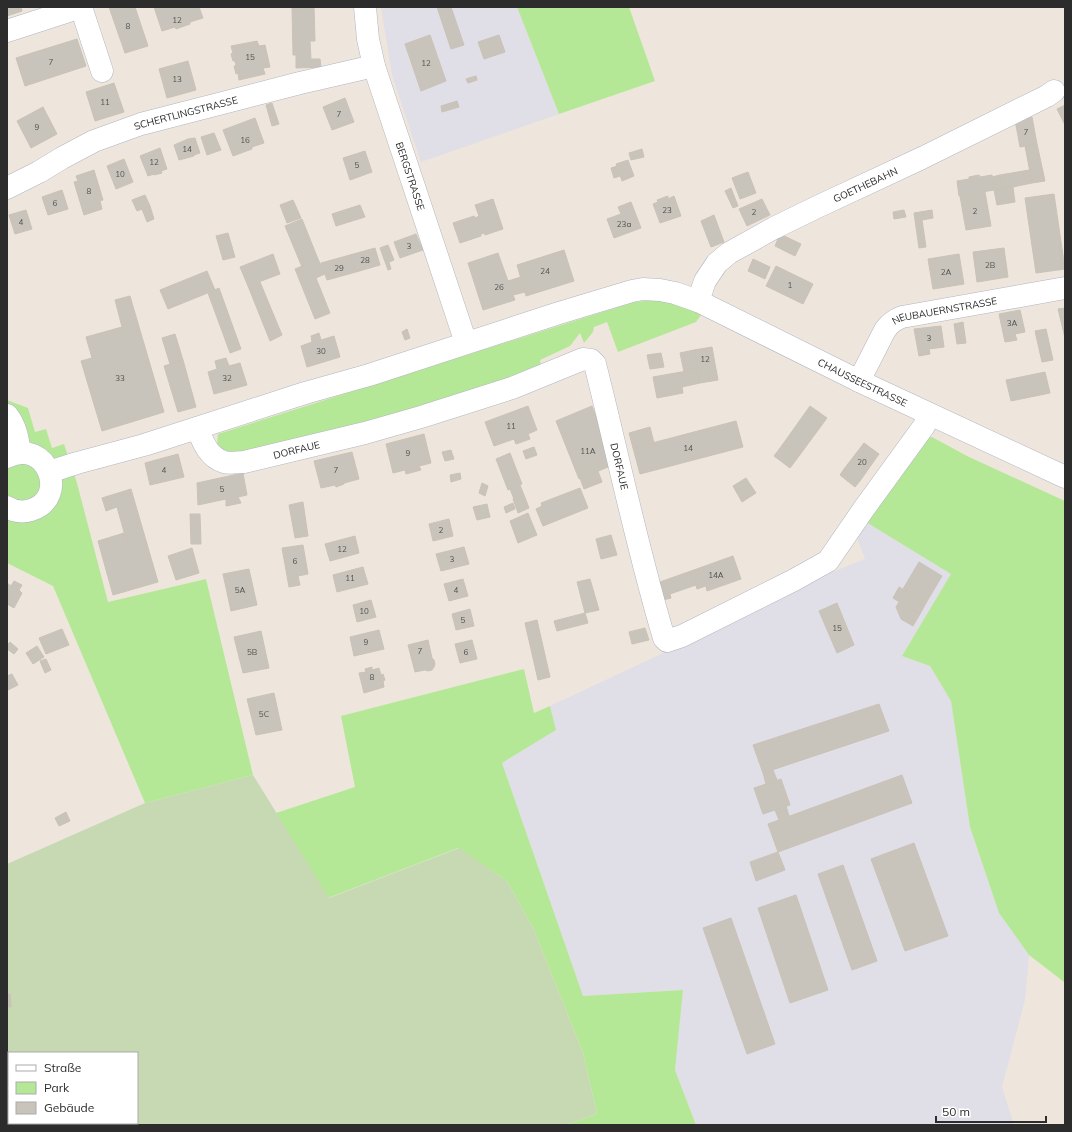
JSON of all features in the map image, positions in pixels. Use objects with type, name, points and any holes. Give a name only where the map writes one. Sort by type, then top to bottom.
[{"type":"street","points":[[7,31],[47,12],[81,7],[102,71]]},
{"type":"street","name":"BERGSTRASSE","points":[[365,7],[368,39],[374,66],[466,342]]},
{"type":"street","name":"SCHERTLINGSTRASSE","points":[[7,188],[94,141],[141,124],[300,83],[374,66]]},
{"type":"street","name":"GOETHEBAHN","points":[[698,301],[705,282],[717,263],[729,253],[781,224],[922,158],[1047,96],[1054,91]]},
{"type":"street","name":"NEUBAUERNSTRASSE","points":[[858,381],[885,330],[894,320],[902,317],[1065,288]]},
{"type":"street","name":"CHAUSSEESTRASSE","points":[[466,342],[625,293],[643,289],[675,293],[698,301],[858,381],[1065,477]]},
{"type":"street","points":[[49,472],[197,428],[305,393],[369,375],[466,342]]},
{"type":"street","name":"DORFAUE","points":[[197,428],[206,449],[214,457],[225,463],[244,462],[393,425],[512,388],[584,359],[591,360],[595,364],[637,542],[664,638],[667,642],[695,630],[794,580],[828,561],[924,426],[929,415]]},
{"type":"street","points":[[7,415],[14,425],[16,433],[13,455],[32,455],[38,458],[47,466],[51,484],[48,496],[35,509],[23,512],[8,510]]},
{"type":"shaded area","points":[[381,7],[517,7],[559,114],[421,162],[392,75]]},
{"type":"shaded area","points":[[866,522],[952,574],[902,656],[930,666],[951,701],[970,827],[999,913],[1029,955],[1025,1000],[1002,1087],[1014,1125],[696,1125],[675,1070],[683,990],[583,996],[502,763],[556,730],[550,706],[661,654],[803,584],[865,559],[857,538]]},
{"type":"green space","points":[[517,7],[629,7],[655,81],[559,114]]},
{"type":"green space","points":[[654,300],[673,303],[699,312],[701,315],[696,322],[618,352],[607,322],[594,327],[593,332],[584,343],[580,333],[570,346],[540,360],[542,371],[366,428],[243,452],[225,451],[222,450],[217,444],[218,434],[634,302]]},
{"type":"green space","points":[[7,400],[28,408],[35,432],[46,429],[52,448],[64,444],[77,483],[108,602],[206,579],[253,775],[145,803],[53,586],[7,563]]},
{"type":"green space","points":[[932,437],[967,456],[1065,501],[1064,982],[1029,955],[999,913],[970,827],[951,701],[930,666],[902,656],[951,574],[866,522],[928,438]]},
{"type":"green space","points":[[524,669],[534,713],[550,706],[556,730],[502,763],[583,996],[683,990],[675,1070],[696,1125],[566,1125],[597,1114],[583,1053],[534,930],[507,881],[458,848],[328,898],[276,813],[355,787],[341,716]]},
{"type":"green space","points":[[253,775],[329,898],[459,848],[507,881],[534,930],[583,1053],[597,1114],[566,1125],[7,1125],[7,864],[145,803]]},
{"type":"building","points":[[7,7],[21,7],[22,11],[7,16]]},
{"type":"building","points":[[109,7],[135,7],[148,46],[125,53]]},
{"type":"building","points":[[154,7],[199,7],[203,18],[190,22],[190,24],[176,29],[175,27],[162,31]]},
{"type":"building","points":[[292,7],[314,7],[315,41],[310,41],[311,59],[320,59],[321,67],[296,68],[296,55],[293,55]]},
{"type":"building","points":[[437,7],[451,7],[464,45],[451,49]]},
{"type":"building","points":[[430,35],[446,81],[421,91],[405,44]]},
{"type":"building","points":[[499,35],[505,52],[484,59],[478,42]]},
{"type":"building","points":[[77,39],[86,66],[25,86],[16,58]]},
{"type":"building","points":[[257,41],[259,46],[265,45],[270,67],[263,68],[265,74],[239,80],[238,73],[236,74],[234,66],[236,66],[235,61],[233,61],[231,54],[233,53],[231,46]]},
{"type":"building","points":[[188,61],[196,90],[167,98],[159,69]]},
{"type":"building","points":[[476,76],[477,80],[468,83],[466,79]]},
{"type":"building","points":[[114,83],[124,112],[95,121],[86,92]]},
{"type":"building","points":[[345,98],[354,122],[332,130],[323,107]]},
{"type":"building","points":[[457,101],[459,107],[442,112],[441,106]]},
{"type":"building","points":[[272,103],[279,124],[272,126],[266,105]]},
{"type":"building","points":[[1065,105],[1065,125],[1057,109]]},
{"type":"building","points":[[43,107],[57,134],[31,148],[17,121]]},
{"type":"building","points":[[1032,117],[1037,144],[1020,147],[1015,120]]},
{"type":"building","points":[[255,118],[264,143],[233,156],[223,130]]},
{"type":"building","points":[[214,133],[221,150],[207,155],[201,137]]},
{"type":"building","points":[[195,138],[200,153],[179,160],[174,145],[188,139]]},
{"type":"building","points":[[1037,144],[1045,181],[1032,183],[1025,146]]},
{"type":"building","points":[[160,148],[167,169],[161,171],[162,173],[148,176],[140,156]]},
{"type":"building","points":[[642,149],[644,157],[631,160],[629,153]]},
{"type":"building","points":[[365,151],[372,172],[350,180],[343,158]]},
{"type":"building","points":[[124,159],[133,182],[116,189],[107,166]]},
{"type":"building","points":[[628,160],[634,176],[622,181],[616,164]]},
{"type":"building","points":[[617,166],[620,176],[614,178],[611,168]]},
{"type":"building","points":[[94,170],[103,200],[100,201],[102,209],[84,215],[74,182],[78,181],[76,176]]},
{"type":"building","points":[[1029,170],[1032,183],[1003,189],[1000,175]]},
{"type":"building","points":[[748,172],[756,193],[740,199],[732,178]]},
{"type":"building","points":[[979,175],[980,177],[992,175],[994,190],[959,196],[957,181],[969,179],[969,177]]},
{"type":"building","points":[[1000,175],[1003,189],[994,190],[992,177]]},
{"type":"building","points":[[1013,187],[1015,202],[997,205],[994,190]]},
{"type":"building","points":[[731,188],[738,206],[733,208],[725,191]]},
{"type":"building","points":[[62,190],[68,209],[48,215],[42,197]]},
{"type":"building","points":[[985,192],[991,226],[966,230],[960,196]]},
{"type":"building","points":[[1054,194],[1065,269],[1036,273],[1025,198]]},
{"type":"building","points":[[145,195],[150,206],[137,211],[132,200]]},
{"type":"building","points":[[668,196],[668,199],[674,196],[681,216],[660,223],[653,204],[658,202],[657,200]]},
{"type":"building","points":[[493,199],[503,229],[485,235],[484,233],[481,234],[481,236],[460,243],[453,223],[474,216],[475,218],[479,216],[475,205]]},
{"type":"building","points":[[762,199],[770,215],[747,226],[739,209]]},
{"type":"building","points":[[293,200],[301,218],[287,223],[280,205]]},
{"type":"building","points":[[631,202],[641,228],[614,238],[607,219],[621,214],[618,207]]},
{"type":"building","points":[[360,205],[365,217],[336,226],[332,214]]},
{"type":"building","points":[[150,206],[154,219],[147,222],[142,209]]},
{"type":"building","points":[[26,210],[32,229],[15,234],[9,215]]},
{"type":"building","points":[[904,210],[906,217],[894,219],[893,212]]},
{"type":"building","points":[[932,210],[933,218],[922,220],[926,247],[919,248],[914,213]]},
{"type":"building","points":[[714,215],[724,242],[711,247],[701,221]]},
{"type":"building","points":[[302,219],[318,259],[302,267],[285,226]]},
{"type":"building","points":[[228,233],[235,257],[223,260],[216,236]]},
{"type":"building","points":[[416,234],[423,250],[400,258],[394,242]]},
{"type":"building","points":[[780,234],[801,244],[795,256],[775,246]]},
{"type":"building","points":[[388,245],[394,260],[389,262],[391,269],[388,270],[380,248]]},
{"type":"building","points":[[375,248],[380,265],[356,272],[350,255]]},
{"type":"building","points":[[1004,248],[1008,277],[977,282],[973,252]]},
{"type":"building","points":[[564,250],[574,281],[526,296],[517,265]]},
{"type":"building","points":[[498,253],[508,281],[521,277],[525,292],[513,295],[515,300],[483,310],[468,263]]},
{"type":"building","points":[[273,254],[280,274],[248,286],[240,267]]},
{"type":"building","points":[[959,254],[964,284],[933,289],[928,259]]},
{"type":"building","points":[[350,255],[356,272],[327,280],[321,263]]},
{"type":"building","points":[[318,259],[325,274],[316,278],[330,313],[315,319],[295,269]]},
{"type":"building","points":[[753,259],[770,267],[765,279],[748,271]]},
{"type":"building","points":[[776,266],[813,284],[803,304],[766,286]]},
{"type":"building","points":[[207,271],[215,290],[168,309],[160,290]]},
{"type":"building","points":[[260,282],[282,335],[270,341],[248,286]]},
{"type":"building","points":[[219,288],[233,327],[222,331],[208,293]]},
{"type":"building","points":[[130,296],[164,412],[102,431],[81,361],[92,358],[86,337],[122,327],[115,300]]},
{"type":"building","points":[[1065,308],[1065,338],[1058,309]]},
{"type":"building","points":[[1020,310],[1025,332],[1015,334],[1017,340],[1005,342],[999,314]]},
{"type":"building","points":[[963,322],[966,343],[957,344],[954,324]]},
{"type":"building","points":[[941,326],[944,347],[929,349],[930,354],[919,356],[914,329]]},
{"type":"building","points":[[233,327],[241,349],[230,353],[222,331]]},
{"type":"building","points":[[407,329],[410,338],[405,340],[402,332]]},
{"type":"building","points":[[1046,329],[1053,360],[1042,362],[1035,331]]},
{"type":"building","points":[[319,333],[321,340],[334,336],[340,357],[307,367],[301,346],[312,342],[311,336]]},
{"type":"building","points":[[175,334],[183,360],[170,364],[162,338]]},
{"type":"building","points":[[712,347],[718,380],[700,383],[694,350]]},
{"type":"building","points":[[694,350],[698,369],[684,372],[680,353]]},
{"type":"building","points":[[661,353],[664,367],[650,369],[647,355]]},
{"type":"building","points":[[226,358],[229,366],[240,363],[247,385],[214,394],[208,372],[217,369],[215,361]]},
{"type":"building","points":[[183,360],[196,407],[178,412],[164,366]]},
{"type":"building","points":[[698,369],[700,383],[682,387],[683,393],[657,398],[653,377]]},
{"type":"building","points":[[1045,372],[1050,393],[1011,401],[1006,380]]},
{"type":"building","points":[[528,406],[537,430],[528,434],[530,439],[516,444],[514,439],[494,446],[485,422]]},
{"type":"building","points":[[592,406],[613,465],[579,479],[556,421]]},
{"type":"building","points":[[810,406],[827,418],[799,456],[783,444]]},
{"type":"building","points":[[736,421],[743,447],[640,474],[633,448]]},
{"type":"building","points":[[650,427],[654,443],[633,448],[629,433]]},
{"type":"building","points":[[424,434],[431,463],[419,466],[421,470],[406,474],[405,470],[393,473],[386,444]]},
{"type":"building","points":[[864,443],[879,454],[860,481],[844,469]]},
{"type":"building","points":[[783,444],[799,456],[790,468],[774,456]]},
{"type":"building","points":[[534,447],[537,455],[526,459],[523,451]]},
{"type":"building","points":[[451,450],[454,459],[445,461],[442,452]]},
{"type":"building","points":[[352,452],[359,479],[336,487],[335,485],[321,488],[314,461]]},
{"type":"building","points":[[510,453],[522,484],[508,490],[496,459]]},
{"type":"building","points":[[178,454],[184,477],[150,485],[145,463]]},
{"type":"building","points":[[844,469],[860,481],[855,487],[840,475]]},
{"type":"building","points":[[598,471],[602,482],[584,489],[580,478]]},
{"type":"building","points":[[243,473],[247,495],[238,497],[241,503],[226,506],[226,499],[198,505],[197,483]]},
{"type":"building","points":[[460,473],[461,479],[451,482],[450,475]]},
{"type":"building","points":[[746,478],[756,493],[742,502],[733,486]]},
{"type":"building","points":[[482,483],[488,486],[485,496],[479,493]]},
{"type":"building","points":[[520,485],[524,495],[514,499],[510,489]]},
{"type":"building","points":[[580,488],[588,508],[543,526],[536,509],[542,506],[541,503]]},
{"type":"building","points":[[131,489],[147,544],[129,550],[117,507],[106,511],[102,498]]},
{"type":"building","points":[[524,495],[529,508],[518,513],[513,499]]},
{"type":"building","points":[[303,502],[308,536],[295,538],[289,505]]},
{"type":"building","points":[[513,503],[515,509],[506,513],[504,507]]},
{"type":"building","points":[[487,504],[490,517],[477,520],[473,507]]},
{"type":"building","points":[[528,513],[537,535],[518,543],[510,521]]},
{"type":"building","points":[[190,514],[200,514],[201,544],[191,544]]},
{"type":"building","points":[[449,519],[453,536],[433,541],[429,524]]},
{"type":"building","points":[[124,533],[129,550],[147,544],[158,582],[113,595],[98,541]]},
{"type":"building","points":[[611,535],[617,555],[601,559],[596,539]]},
{"type":"building","points":[[355,536],[359,553],[330,561],[325,544]]},
{"type":"building","points":[[303,545],[308,574],[298,576],[300,585],[289,587],[282,548]]},
{"type":"building","points":[[464,547],[469,564],[441,571],[436,554]]},
{"type":"building","points":[[192,548],[199,573],[176,580],[168,556]]},
{"type":"building","points":[[733,556],[741,579],[707,591],[706,586],[697,589],[691,571]]},
{"type":"building","points":[[919,562],[942,576],[926,603],[903,589]]},
{"type":"building","points":[[363,567],[368,584],[337,592],[333,575]]},
{"type":"building","points":[[249,569],[257,605],[231,611],[223,574]]},
{"type":"building","points":[[691,571],[696,585],[670,594],[671,598],[663,600],[657,583]]},
{"type":"building","points":[[463,579],[468,596],[449,601],[444,584]]},
{"type":"building","points":[[590,579],[599,610],[585,613],[577,582]]},
{"type":"building","points":[[14,581],[22,585],[19,590],[22,593],[14,608],[7,604],[7,583],[11,586]]},
{"type":"building","points":[[899,587],[926,603],[920,614],[893,598]]},
{"type":"building","points":[[371,600],[376,617],[357,622],[353,605]]},
{"type":"building","points":[[899,602],[920,614],[913,626],[901,619],[896,607]]},
{"type":"building","points":[[837,603],[854,645],[837,653],[819,611]]},
{"type":"building","points":[[470,609],[474,626],[456,630],[452,614]]},
{"type":"building","points":[[585,613],[588,623],[557,631],[554,621]]},
{"type":"building","points":[[537,620],[550,677],[538,680],[525,623]]},
{"type":"building","points":[[645,628],[649,640],[632,644],[629,632]]},
{"type":"building","points":[[62,629],[69,645],[46,654],[39,638]]},
{"type":"building","points":[[379,630],[384,649],[354,656],[350,637]]},
{"type":"building","points":[[261,631],[269,668],[243,673],[234,637]]},
{"type":"building","points":[[428,640],[435,664],[434,667],[432,670],[415,672],[408,645]]},
{"type":"building","points":[[472,640],[477,659],[460,663],[455,644]]},
{"type":"building","points":[[10,642],[18,649],[14,654],[7,649],[7,645]]},
{"type":"building","points":[[37,646],[44,657],[33,664],[26,653]]},
{"type":"building","points":[[46,659],[51,670],[45,673],[40,661]]},
{"type":"building","points":[[372,667],[372,670],[379,668],[381,675],[383,674],[385,680],[383,681],[384,687],[364,693],[359,673],[366,672],[365,669]]},
{"type":"building","points":[[12,674],[18,685],[8,690],[7,676]]},
{"type":"building","points":[[274,693],[282,730],[256,735],[247,699]]},
{"type":"building","points":[[879,704],[889,731],[763,773],[753,745]]},
{"type":"building","points":[[773,770],[777,780],[766,784],[763,773]]},
{"type":"building","points":[[902,775],[912,803],[778,852],[768,824]]},
{"type":"building","points":[[781,779],[790,805],[763,814],[754,788]]},
{"type":"building","points":[[786,806],[789,816],[779,820],[775,810]]},
{"type":"building","points":[[66,812],[70,821],[59,826],[55,818]]},
{"type":"building","points":[[914,843],[948,936],[905,951],[871,859]]},
{"type":"building","points":[[778,852],[785,870],[756,881],[750,862]]},
{"type":"building","points":[[843,865],[877,961],[852,970],[818,874]]},
{"type":"building","points":[[796,895],[828,990],[790,1003],[758,908]]},
{"type":"building","points":[[731,918],[775,1044],[747,1054],[703,928]]},
{"type":"building","points":[[7,994],[10,994],[11,1007],[7,1007]]}]
